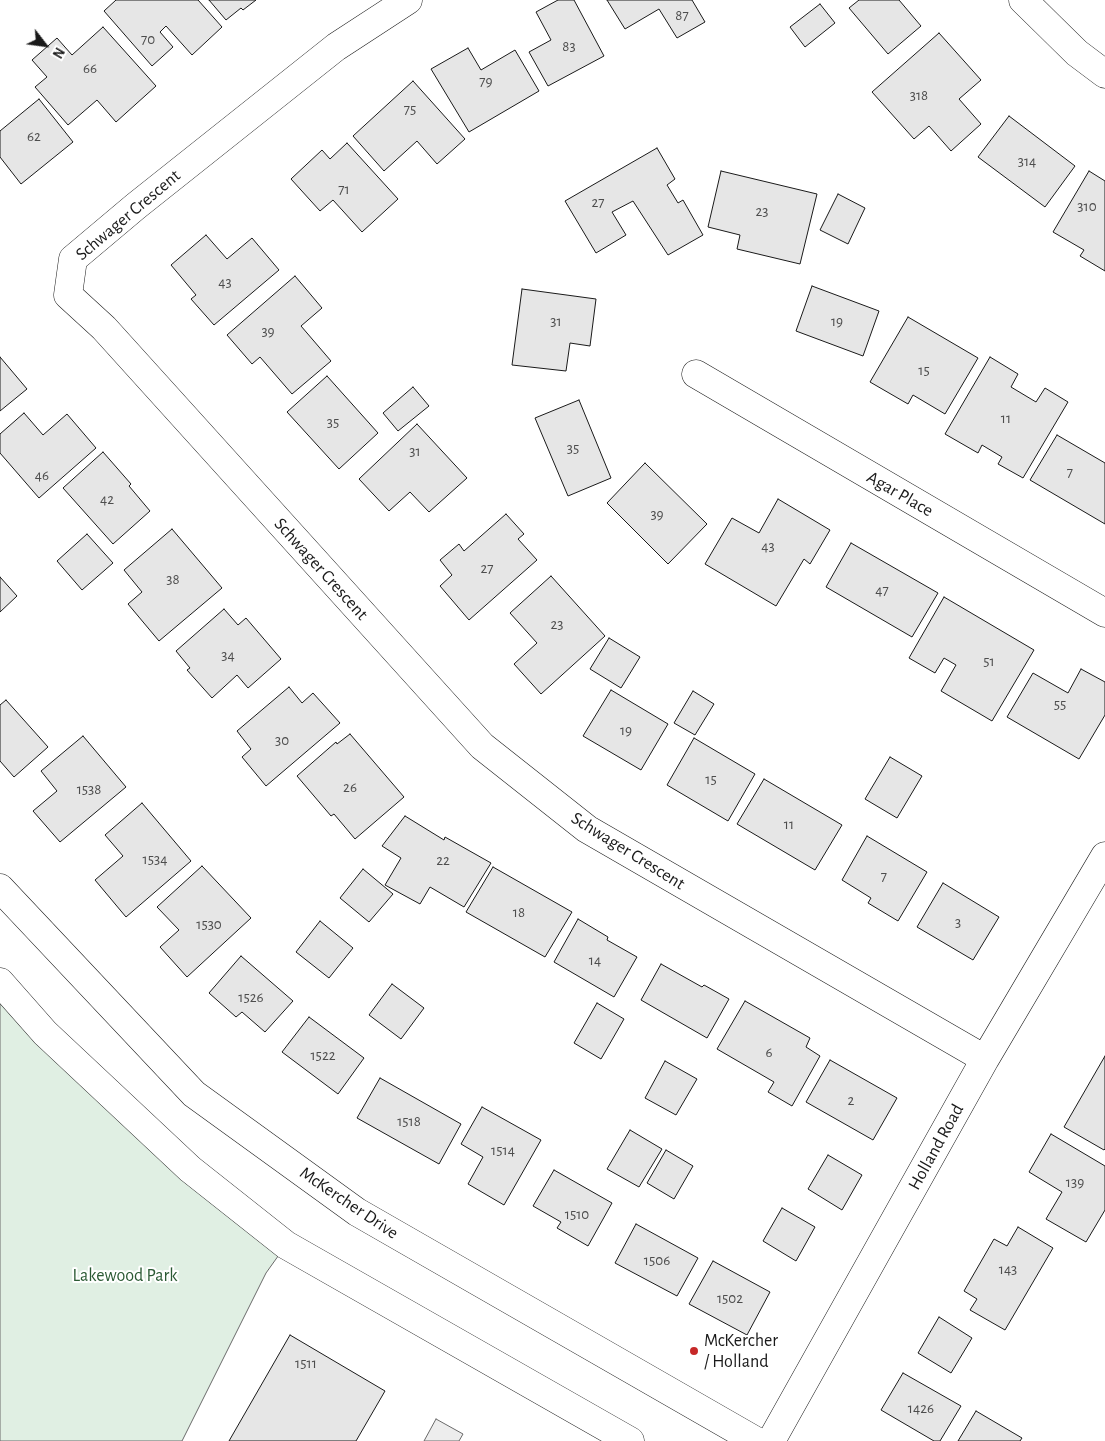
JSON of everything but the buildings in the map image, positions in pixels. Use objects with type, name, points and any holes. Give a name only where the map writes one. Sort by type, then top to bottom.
[{"type":"street","name":"Schwager Crescent","points":[[408,0],[336,47],[136,206],[73,259],[68,295],[104,328],[482,746],[587,829],[985,1059]]},
{"type":"street","points":[[1023,0],[1078,53],[1105,74]]},
{"type":"street","name":"Agar Place","points":[[696,374],[1105,613]]},
{"type":"street","name":"Holland Road","points":[[771,1441],[985,1059],[1105,856]]},
{"type":"street","name":"McKercher Drive","points":[[0,888],[194,1094],[357,1212],[756,1441]]},
{"type":"street","points":[[0,982],[45,1033],[190,1169],[286,1244],[630,1441]]},
{"type":"green space","name":"Lakewood Park","points":[[0,981],[286,1245],[266,1273],[182,1441],[0,1441]]},
{"type":"shaded area","points":[[436,1419],[463,1434],[459,1441],[424,1441]]},
{"type":"place","name":"McKercher / Holland","points":[[694,1351]]}]
